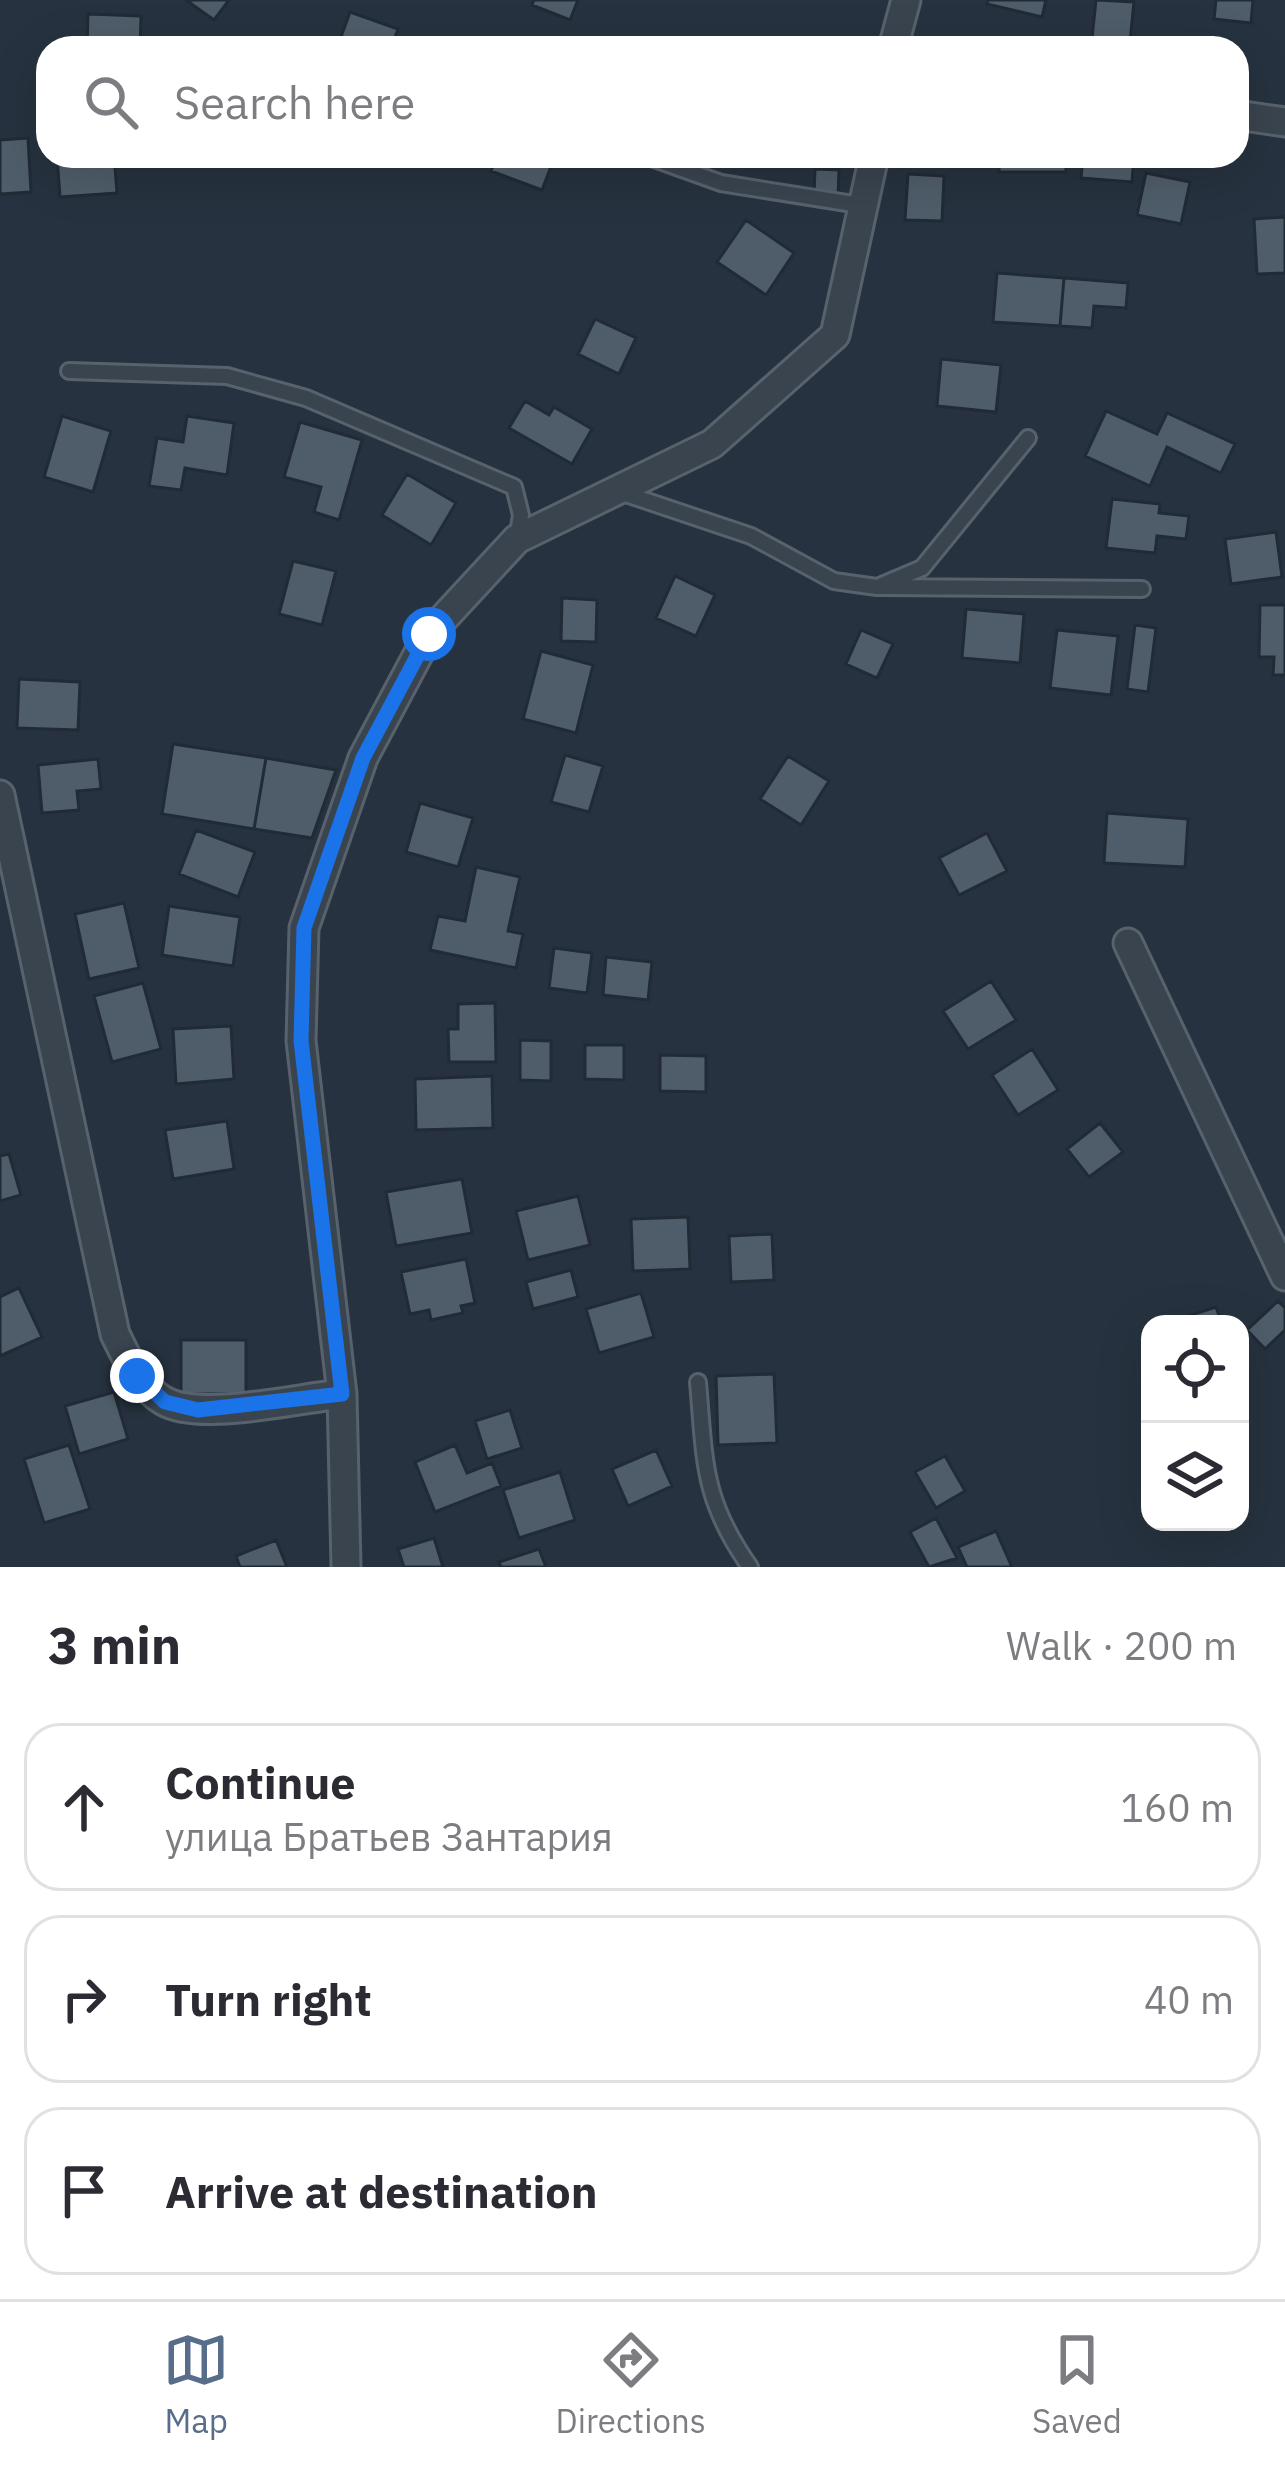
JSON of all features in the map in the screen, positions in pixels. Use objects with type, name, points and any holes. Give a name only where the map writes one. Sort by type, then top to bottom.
[{"type":"street","points":[[896,36],[906,0]]},
{"type":"street","points":[[1249,118],[1285,122]]},
{"type":"street","points":[[346,1567],[342,1394],[301,1041],[304,928],[363,758],[429,634],[517,539],[712,444],[835,335],[872,168]]},
{"type":"street","points":[[0,795],[115,1334],[137,1376],[165,1402],[198,1410],[342,1394]]},
{"type":"street","points":[[1128,943],[1285,1276]]},
{"type":"lane","points":[[679,168],[721,183],[866,206]]},
{"type":"lane","points":[[69,370],[227,376],[306,398],[514,487],[521,515],[517,539]]},
{"type":"lane","points":[[877,586],[922,568],[1028,438]]},
{"type":"lane","points":[[616,490],[751,536],[834,581],[877,586],[1142,589]]},
{"type":"lane","points":[[698,1382],[708,1487],[719,1522],[750,1567]]},
{"type":"building","points":[[186,0],[229,0],[214,20]]},
{"type":"building","points":[[534,0],[578,0],[570,20],[532,5]]},
{"type":"building","points":[[988,0],[1046,0],[1042,17],[987,4]]},
{"type":"building","points":[[1096,0],[1134,2],[1131,36],[1092,36]]},
{"type":"building","points":[[1216,0],[1253,0],[1251,23],[1214,19]]},
{"type":"building","points":[[350,12],[398,29],[395,36],[341,36]]},
{"type":"building","points":[[88,14],[141,16],[140,36],[87,36]]},
{"type":"building","points":[[28,138],[31,192],[0,194],[0,140]]},
{"type":"building","points":[[58,168],[115,168],[117,193],[60,197]]},
{"type":"building","points":[[492,168],[550,168],[542,190]]},
{"type":"building","points":[[999,168],[1066,168],[1066,172],[999,172]]},
{"type":"building","points":[[1082,168],[1133,168],[1132,182],[1081,178]]},
{"type":"building","points":[[815,169],[839,170],[838,196],[814,194]]},
{"type":"building","points":[[1146,173],[1190,182],[1181,224],[1137,215]]},
{"type":"building","points":[[908,174],[944,176],[942,221],[905,220]]},
{"type":"building","points":[[1285,217],[1285,273],[1257,274],[1254,219]]},
{"type":"building","points":[[746,220],[794,253],[766,295],[717,262]]},
{"type":"building","points":[[997,273],[1064,278],[1060,326],[993,322]]},
{"type":"building","points":[[1064,278],[1128,283],[1126,308],[1094,306],[1092,328],[1060,326]]},
{"type":"building","points":[[595,319],[636,338],[619,374],[578,354]]},
{"type":"building","points":[[941,359],[1001,365],[996,412],[937,406]]},
{"type":"building","points":[[525,401],[549,415],[554,407],[592,429],[572,464],[509,428]]},
{"type":"building","points":[[1106,411],[1157,434],[1167,413],[1235,444],[1221,473],[1167,447],[1150,486],[1085,456]]},
{"type":"building","points":[[62,416],[111,431],[93,492],[44,477]]},
{"type":"building","points":[[187,416],[234,423],[227,475],[185,468],[181,490],[149,486],[157,438],[183,442]]},
{"type":"building","points":[[300,422],[362,440],[339,520],[314,512],[321,487],[284,477]]},
{"type":"building","points":[[407,474],[456,503],[431,545],[382,515]]},
{"type":"building","points":[[1112,499],[1160,504],[1159,513],[1189,516],[1186,539],[1157,536],[1155,553],[1106,548]]},
{"type":"building","points":[[1276,532],[1282,577],[1231,584],[1225,539]]},
{"type":"building","points":[[293,561],[336,571],[322,625],[279,614]]},
{"type":"building","points":[[675,576],[715,595],[696,636],[656,618]]},
{"type":"building","points":[[562,598],[597,600],[596,642],[561,641]]},
{"type":"building","points":[[1260,605],[1285,605],[1285,675],[1273,675],[1274,657],[1259,657]]},
{"type":"building","points":[[966,609],[1024,614],[1020,663],[962,658]]},
{"type":"building","points":[[1135,625],[1156,628],[1148,692],[1127,689]]},
{"type":"building","points":[[861,630],[893,644],[877,678],[846,664]]},
{"type":"building","points":[[1057,630],[1118,636],[1111,695],[1050,688]]},
{"type":"building","points":[[541,651],[593,665],[576,733],[523,719]]},
{"type":"building","points":[[19,679],[80,682],[78,730],[17,728]]},
{"type":"building","points":[[173,744],[266,758],[254,829],[162,814]]},
{"type":"building","points":[[565,755],[603,766],[589,812],[551,802]]},
{"type":"building","points":[[788,756],[829,781],[801,825],[760,799]]},
{"type":"building","points":[[266,758],[336,770],[312,838],[254,829]]},
{"type":"building","points":[[98,759],[101,789],[77,791],[79,810],[42,813],[38,765]]},
{"type":"building","points":[[420,803],[473,818],[458,867],[406,852]]},
{"type":"building","points":[[1107,813],[1188,819],[1185,867],[1104,863]]},
{"type":"building","points":[[196,830],[255,852],[238,897],[179,874]]},
{"type":"building","points":[[987,833],[1007,871],[959,895],[939,858]]},
{"type":"building","points":[[476,867],[520,877],[508,931],[523,934],[516,968],[430,950],[438,916],[465,921]]},
{"type":"building","points":[[124,903],[139,968],[89,979],[75,914]]},
{"type":"building","points":[[169,906],[240,917],[233,966],[162,955]]},
{"type":"building","points":[[554,948],[592,953],[587,993],[549,988]]},
{"type":"building","points":[[606,957],[652,962],[648,1000],[603,995]]},
{"type":"building","points":[[991,981],[1016,1020],[968,1049],[943,1011]]},
{"type":"building","points":[[143,983],[161,1049],[112,1062],[94,996]]},
{"type":"building","points":[[495,1003],[496,1062],[449,1062],[448,1029],[458,1029],[458,1004]]},
{"type":"building","points":[[231,1026],[234,1079],[176,1084],[173,1029]]},
{"type":"building","points":[[520,1040],[551,1041],[551,1081],[520,1080]]},
{"type":"building","points":[[585,1045],[624,1045],[624,1080],[585,1079]]},
{"type":"building","points":[[1032,1049],[1058,1090],[1018,1115],[992,1075]]},
{"type":"building","points":[[660,1055],[706,1056],[706,1092],[660,1091]]},
{"type":"building","points":[[492,1076],[493,1128],[416,1130],[415,1079]]},
{"type":"building","points":[[227,1121],[234,1169],[173,1179],[165,1130]]},
{"type":"building","points":[[1100,1123],[1123,1152],[1089,1177],[1067,1149]]},
{"type":"building","points":[[9,1154],[21,1195],[0,1201],[0,1156]]},
{"type":"building","points":[[462,1179],[472,1233],[396,1246],[386,1192]]},
{"type":"building","points":[[578,1196],[590,1245],[528,1260],[516,1211]]},
{"type":"building","points":[[688,1217],[690,1269],[633,1271],[631,1219]]},
{"type":"building","points":[[772,1234],[774,1280],[731,1282],[729,1236]]},
{"type":"building","points":[[466,1259],[475,1303],[461,1306],[463,1313],[431,1320],[429,1310],[410,1314],[401,1272]]},
{"type":"building","points":[[571,1270],[578,1297],[533,1309],[526,1282]]},
{"type":"building","points":[[19,1288],[42,1337],[0,1356],[0,1297]]},
{"type":"building","points":[[641,1293],[654,1337],[599,1353],[586,1309]]},
{"type":"building","points":[[1278,1301],[1285,1308],[1285,1330],[1265,1349],[1249,1328]]},
{"type":"building","points":[[1216,1307],[1219,1315],[1191,1315]]},
{"type":"building","points":[[181,1340],[246,1340],[246,1394],[181,1394]]},
{"type":"building","points":[[774,1374],[777,1443],[718,1445],[716,1376]]},
{"type":"building","points":[[114,1392],[128,1439],[79,1454],[65,1406]]},
{"type":"building","points":[[510,1410],[522,1448],[487,1459],[475,1421]]},
{"type":"building","points":[[69,1445],[90,1509],[44,1523],[24,1459]]},
{"type":"building","points":[[455,1445],[467,1473],[492,1463],[501,1486],[435,1512],[415,1462]]},
{"type":"building","points":[[656,1450],[672,1486],[628,1506],[612,1469]]},
{"type":"building","points":[[945,1456],[965,1491],[936,1508],[915,1472]]},
{"type":"building","points":[[560,1472],[575,1520],[519,1538],[503,1490]]},
{"type":"building","points":[[936,1518],[957,1558],[929,1567],[910,1532]]},
{"type":"building","points":[[996,1531],[1012,1567],[967,1567],[958,1547]]},
{"type":"building","points":[[434,1538],[443,1567],[404,1567],[398,1549]]},
{"type":"building","points":[[276,1540],[287,1567],[240,1567],[236,1556]]},
{"type":"building","points":[[539,1549],[546,1567],[501,1567],[499,1562]]},
{"type":"route","points":[[137,1376],[165,1402],[198,1410],[342,1394],[301,1041],[304,928],[363,758],[429,634]]}]
